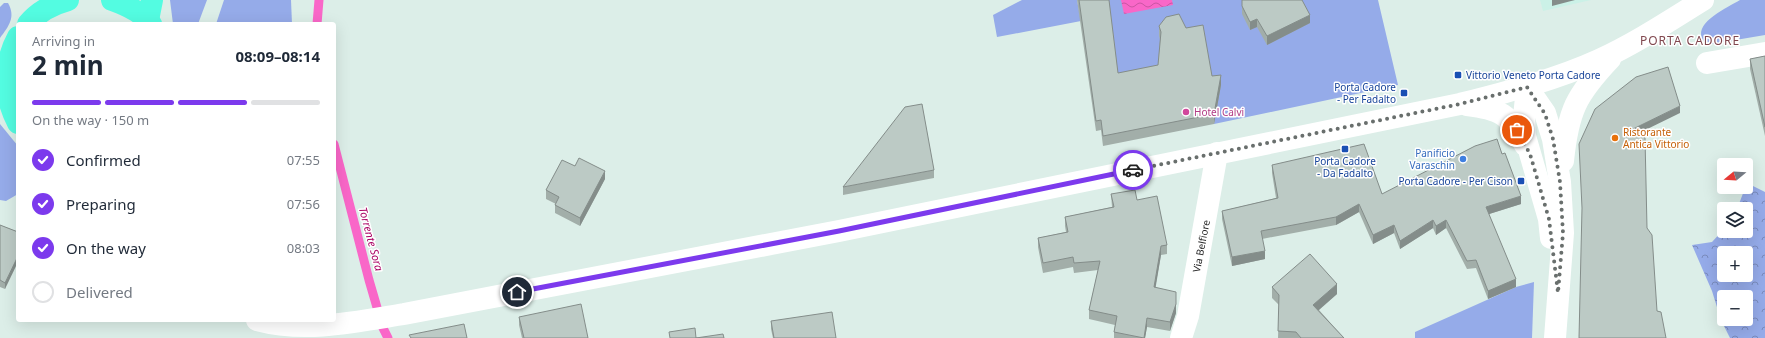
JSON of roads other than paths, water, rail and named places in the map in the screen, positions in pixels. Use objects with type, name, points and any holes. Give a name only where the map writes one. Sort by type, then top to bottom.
[{"type":"main road","points":[[30,22],[33,18],[54,4],[68,0]]},
{"type":"main road","points":[[112,0],[128,5],[150,15]]},
{"type":"main road","points":[[268,322],[306,327],[341,328],[404,314],[839,231],[1460,104],[1527,87],[1564,75],[1619,50],[1650,33],[1703,0]]},
{"type":"main road","points":[[10,113],[5,86],[4,63],[16,41]]},
{"type":"main road","points":[[1560,182],[1566,132],[1573,107],[1589,81],[1619,50]]},
{"type":"main road","points":[[1707,63],[1765,53]]},
{"type":"main road","points":[[1527,87],[1524,117],[1525,136],[1549,219],[1558,293]]},
{"type":"main road","points":[[1527,87],[1545,114],[1553,139],[1560,182],[1563,233],[1555,338]]},
{"type":"main road","points":[[1460,104],[1490,108],[1506,117],[1517,130],[1530,154]]},
{"type":"main road","name":"Via Belfiore","points":[[1181,338],[1188,316],[1217,153]]},
{"type":"water","points":[[1121,0],[1172,0],[1173,5],[1124,14]]},
{"type":"waterway","name":"Torrente Sora","points":[[317,22],[319,0]]},
{"type":"waterway","name":"Torrente Sora","points":[[336,152],[369,280],[383,328],[388,338]]},
{"type":"place","name":"Vittorio Veneto Porta Cadore","points":[[1458,75]]},
{"type":"place","name":"Porta Cadore - Per Fadalto","points":[[1404,93]]},
{"type":"place","name":"Hotel Calvi","points":[[1186,112]]},
{"type":"place","name":"Ristorante Antica Vittorio","points":[[1615,138]]},
{"type":"place","name":"Porta Cadore - Da Fadalto","points":[[1345,149]]},
{"type":"place","name":"Panificio Varaschin","points":[[1463,159]]},
{"type":"place","name":"Porta Cadore - Per Cison","points":[[1521,181]]},
{"type":"district","name":"PORTA CADORE","points":[[1690,41]]}]
